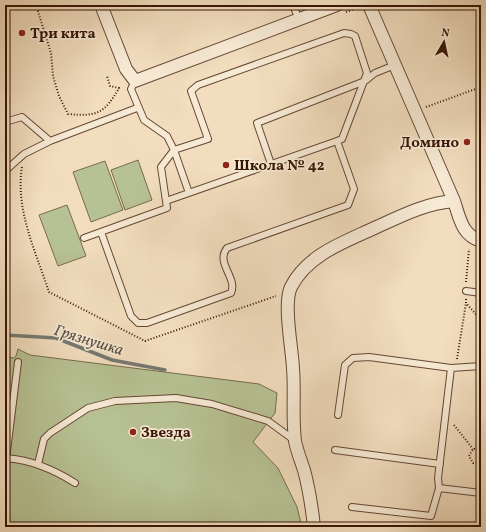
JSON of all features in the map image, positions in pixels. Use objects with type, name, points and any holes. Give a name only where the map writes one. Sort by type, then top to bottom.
[{"type":"street","points":[[101,5],[126,69],[135,81],[337,5]]},
{"type":"street","points":[[369,5],[454,201],[462,225],[476,240]]},
{"type":"street","points":[[314,527],[311,498],[295,441],[294,369],[288,310],[288,296],[292,286],[301,273],[315,258],[339,244],[389,221],[426,207],[440,202],[454,201]]},
{"type":"lane","points":[[293,5],[298,20]]},
{"type":"lane","points":[[84,238],[167,208],[166,201],[161,166],[174,150],[208,139],[191,91],[198,85],[344,33],[355,36],[366,66],[367,73],[342,139],[166,201]]},
{"type":"lane","points":[[271,164],[257,123],[365,81],[375,73],[395,65]]},
{"type":"lane","points":[[135,81],[131,90],[138,108],[144,120],[167,136],[174,150],[189,193]]},
{"type":"lane","points":[[5,171],[24,154],[50,141],[138,108]]},
{"type":"lane","points":[[5,122],[22,117],[50,141]]},
{"type":"lane","points":[[101,232],[130,316],[138,323],[147,323],[230,293],[232,284],[223,260],[223,253],[227,248],[348,204],[354,189],[337,141]]},
{"type":"lane","points":[[466,291],[481,293]]},
{"type":"lane","points":[[338,415],[344,365],[353,358],[369,357],[451,368],[481,366]]},
{"type":"lane","points":[[5,467],[18,362]]},
{"type":"lane","points":[[352,507],[431,516],[439,488],[440,464],[451,368]]},
{"type":"lane","points":[[38,464],[44,439],[50,433],[88,408],[115,401],[176,398],[212,404],[268,421],[295,441]]},
{"type":"lane","points":[[335,450],[440,464]]},
{"type":"lane","points":[[6,458],[38,464],[75,483]]},
{"type":"lane","points":[[439,488],[481,493]]},
{"type":"path","points":[[36,5],[51,54],[53,76],[59,96],[68,114],[87,116],[109,106],[119,88],[110,86],[107,76]]},
{"type":"path","points":[[424,108],[481,87]]},
{"type":"path","points":[[451,368],[457,358],[466,303],[466,291],[476,240]]},
{"type":"path","points":[[466,303],[481,320]]},
{"type":"path","points":[[446,416],[473,449]]},
{"type":"path","points":[[473,449],[481,448]]},
{"type":"path","points":[[473,449],[470,453],[470,459],[473,463],[481,464]]},
{"type":"green space","points":[[138,160],[152,200],[125,210],[111,170]]},
{"type":"green space","points":[[105,161],[123,210],[91,222],[73,172]]},
{"type":"green space","points":[[67,205],[86,256],[58,266],[39,215]]},
{"type":"green space","name":"Звезда","points":[[18,349],[30,355],[259,384],[277,393],[275,413],[253,442],[278,468],[297,507],[302,527],[5,527],[5,357],[14,358]]},
{"type":"waterway","name":"Грязнушка","points":[[5,335],[56,338],[112,360],[165,370]]},
{"type":"place","name":"Три кита","points":[[22,33]]},
{"type":"place","name":"Домино","points":[[467,142]]},
{"type":"place","name":"Школа № 42","points":[[226,165]]},
{"type":"place","name":"Звезда","points":[[133,432]]}]
